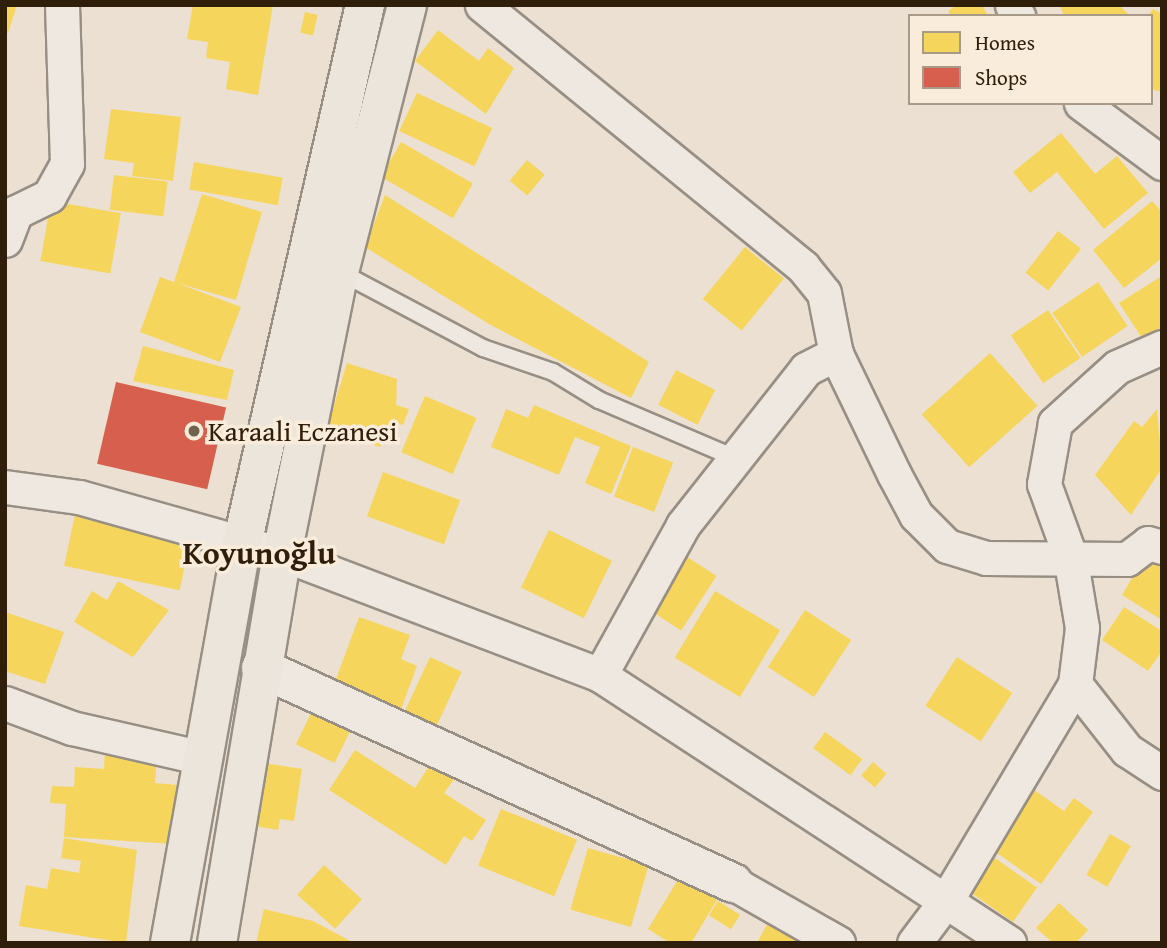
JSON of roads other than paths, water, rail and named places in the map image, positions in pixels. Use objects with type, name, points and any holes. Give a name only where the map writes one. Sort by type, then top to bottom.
[{"type":"highway","points":[[170,943],[242,544],[365,5]]},
{"type":"highway","points":[[217,943],[261,668],[339,272],[407,5]]},
{"type":"street","points":[[6,243],[16,212],[49,195],[67,164],[62,5]]},
{"type":"street","points":[[482,5],[803,267],[824,293],[835,354],[916,515],[947,547],[986,558],[1070,556],[1127,559],[1149,543],[1162,547]]},
{"type":"street","points":[[1084,105],[1162,163]]},
{"type":"street","points":[[914,943],[947,899],[1075,684],[1082,628],[1070,556],[1044,484],[1055,423],[1117,367],[1162,347]]},
{"type":"street","points":[[600,675],[683,525],[739,460],[806,369],[835,354]]},
{"type":"street","points":[[5,487],[79,497],[282,554],[600,675],[947,899],[1009,943]]},
{"type":"street","points":[[261,668],[733,883],[838,943]]},
{"type":"street","points":[[1075,684],[1127,750],[1162,773]]},
{"type":"street","points":[[5,703],[72,728],[203,758]]},
{"type":"lane","points":[[339,272],[483,348],[554,372],[599,400],[739,460]]},
{"type":"place","name":"Karaali Eczanesi","points":[[194,431]]},
{"type":"district","name":"Koyunoğlu","points":[[259,553]]}]
